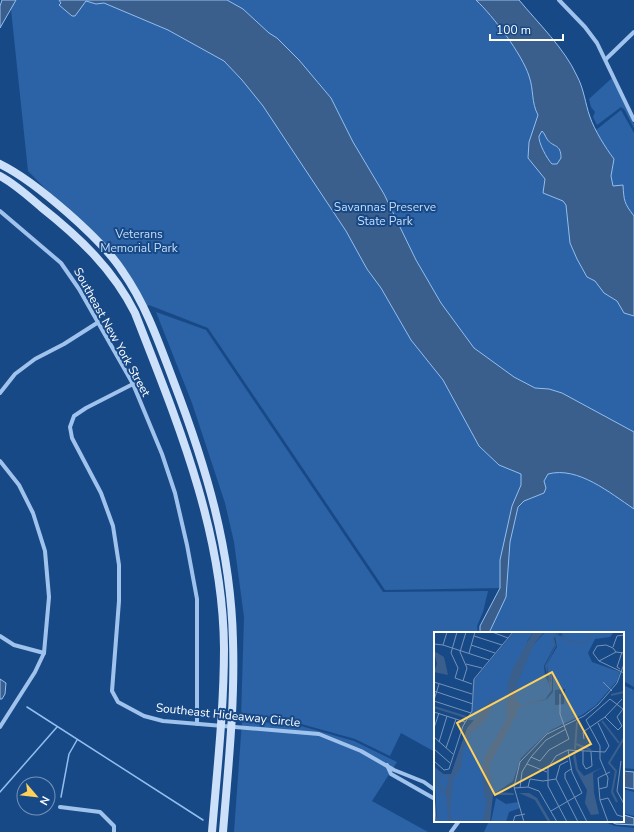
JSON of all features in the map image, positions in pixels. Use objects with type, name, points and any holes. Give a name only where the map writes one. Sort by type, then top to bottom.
[{"type":"main road","points":[[0,164],[22,177],[53,202],[122,269],[134,288],[155,333],[201,454],[218,519],[228,575],[234,641],[231,727],[223,832]]},
{"type":"main road","points":[[0,176],[12,183],[66,227],[97,256],[117,281],[135,313],[191,460],[208,525],[218,581],[224,647],[221,726],[212,832]]},
{"type":"street","points":[[559,0],[585,27],[606,59],[634,120]]},
{"type":"street","points":[[606,59],[634,32]]},
{"type":"street","name":"Southeast New York Street","points":[[0,211],[61,263],[79,289],[97,324],[132,384],[162,454],[176,493],[197,599],[197,724]]},
{"type":"street","points":[[0,393],[15,374],[35,359],[97,324]]},
{"type":"street","name":"Southeast Hideaway Circle","points":[[132,384],[74,416],[70,427],[72,438],[101,493],[113,526],[119,565],[119,601],[117,651],[112,691],[118,702],[144,716],[162,720],[319,734],[339,740],[434,789]]},
{"type":"street","points":[[0,461],[19,485],[33,513],[45,551],[49,597],[44,653],[0,727]]},
{"type":"street","points":[[0,636],[14,645],[44,653]]},
{"type":"street","name":"Southeast Hideaway Circle","points":[[386,765],[391,774],[410,783],[423,793],[434,798]]},
{"type":"street","points":[[423,793],[428,785]]},
{"type":"street","points":[[60,807],[100,812],[114,826],[114,832]]},
{"type":"street","points":[[451,832],[458,822]]},
{"type":"green space","name":"Savannas Preserve State Park","points":[[10,0],[493,0],[586,138],[621,110],[634,133],[634,687],[624,682],[624,632],[487,632],[502,588],[385,590],[208,328],[149,305],[147,306],[126,271],[28,171]]},
{"type":"green space","points":[[612,78],[634,124],[634,128],[624,109],[621,107],[597,125],[593,117],[595,112],[591,107],[589,99]]},
{"type":"green space","points":[[156,312],[206,330],[383,592],[488,591],[483,612],[477,626],[478,632],[434,632],[434,751],[401,733],[390,756],[355,739],[294,722],[241,718],[244,617],[234,542],[225,503],[192,403]]},
{"type":"green space","points":[[624,685],[634,690],[634,769],[624,768]]},
{"type":"green space","points":[[242,721],[294,724],[354,741],[397,762],[372,801],[428,832],[234,832]]},
{"type":"green space","points":[[624,789],[634,792],[634,816],[624,813]]},
{"type":"green space","points":[[489,822],[605,822],[615,826],[634,828],[634,832],[484,832]]},
{"type":"shaded area","points":[[2,0],[16,0],[0,28],[0,6]]},
{"type":"shaded area","points":[[59,0],[227,0],[243,9],[269,33],[277,38],[299,60],[331,98],[353,142],[384,194],[416,260],[441,303],[474,348],[514,377],[535,388],[549,389],[562,393],[634,432],[634,509],[593,482],[582,477],[571,474],[548,474],[544,481],[546,488],[544,493],[524,501],[518,507],[510,542],[506,597],[489,632],[480,632],[480,626],[500,588],[500,560],[512,506],[521,485],[521,474],[499,465],[479,446],[443,380],[411,340],[381,288],[367,269],[346,231],[263,106],[224,61],[168,30],[104,3],[96,4],[86,1],[75,16],[72,16],[59,5],[61,3]]},
{"type":"shaded area","points":[[476,0],[519,0],[551,36],[566,56],[577,76],[592,122],[600,139],[614,159],[611,176],[613,186],[623,185],[625,202],[634,216],[634,316],[624,313],[617,301],[604,293],[595,281],[587,277],[570,243],[566,205],[563,201],[543,193],[545,179],[528,158],[529,142],[538,115],[534,105],[532,86],[529,76],[514,47]],"holes":[[[542,131],[549,142],[560,150],[561,158],[557,164],[552,164],[545,155],[539,139]]]},
{"type":"shaded area","points":[[0,679],[6,683],[5,694],[2,699],[0,699]]},
{"type":"shaded area","points":[[624,771],[634,772],[634,789],[624,787]]},
{"type":"shaded area","points":[[624,815],[634,818],[634,825],[616,824],[611,822],[624,822]]},
{"type":"waterway","points":[[27,707],[203,820]]},
{"type":"waterway","points":[[0,792],[57,727]]},
{"type":"waterway","points":[[61,797],[69,754],[77,740]]},
{"type":"park label","name":"Veterans Memorial Park","points":[[139,241]]}]
